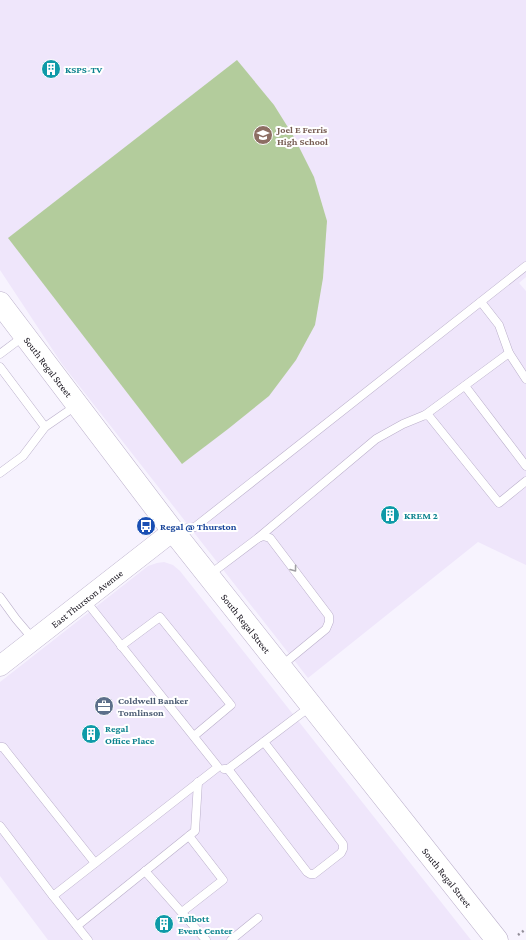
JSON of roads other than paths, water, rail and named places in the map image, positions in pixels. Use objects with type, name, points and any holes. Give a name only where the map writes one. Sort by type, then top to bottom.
[{"type":"main road","name":"South Regal Street","points":[[0,303],[208,576],[312,706],[508,938]]},
{"type":"street","name":"East Thurston Avenue","points":[[0,666],[173,531]]},
{"type":"lane","points":[[173,531],[195,527],[526,266]]},
{"type":"lane","points":[[481,302],[499,325],[509,353],[526,379]]},
{"type":"lane","points":[[0,354],[25,335]]},
{"type":"lane","points":[[208,576],[258,538],[376,439],[403,424],[424,415],[509,353]]},
{"type":"lane","points":[[0,367],[45,427]]},
{"type":"lane","points":[[465,386],[526,466]]},
{"type":"lane","points":[[0,473],[23,456],[45,427],[77,405]]},
{"type":"lane","points":[[424,415],[429,416],[499,503],[526,481]]},
{"type":"lane","points":[[258,538],[263,536],[270,538],[328,616],[329,622],[326,629],[280,666]]},
{"type":"lane","points":[[0,597],[34,640]]},
{"type":"lane","points":[[85,600],[218,767],[228,769],[312,706]]},
{"type":"lane","points":[[122,646],[160,617],[231,705],[194,736]]},
{"type":"lane","points":[[228,769],[307,872],[314,874],[341,853],[343,844],[264,742]]},
{"type":"lane","points":[[0,747],[3,747],[95,863]]},
{"type":"lane","points":[[53,896],[218,767]]},
{"type":"lane","points":[[77,926],[195,831],[198,782]]},
{"type":"lane","points":[[0,826],[88,940]]},
{"type":"lane","points":[[182,912],[223,880],[189,836]]},
{"type":"lane","points":[[145,871],[206,940]]},
{"type":"lane","points":[[232,940],[258,918]]},
{"type":"place","name":"KSPS-TV","points":[[51,69]]},
{"type":"place","name":"Joel E Ferris High School","points":[[263,135]]},
{"type":"place","name":"KREM 2","points":[[390,515]]},
{"type":"place","name":"Regal @ Thurston","points":[[146,526]]},
{"type":"place","name":"Coldwell Banker Tomlinson","points":[[104,706]]},
{"type":"place","name":"Regal Office Place","points":[[91,734]]},
{"type":"place","name":"Talbott Event Center","points":[[164,924]]}]
